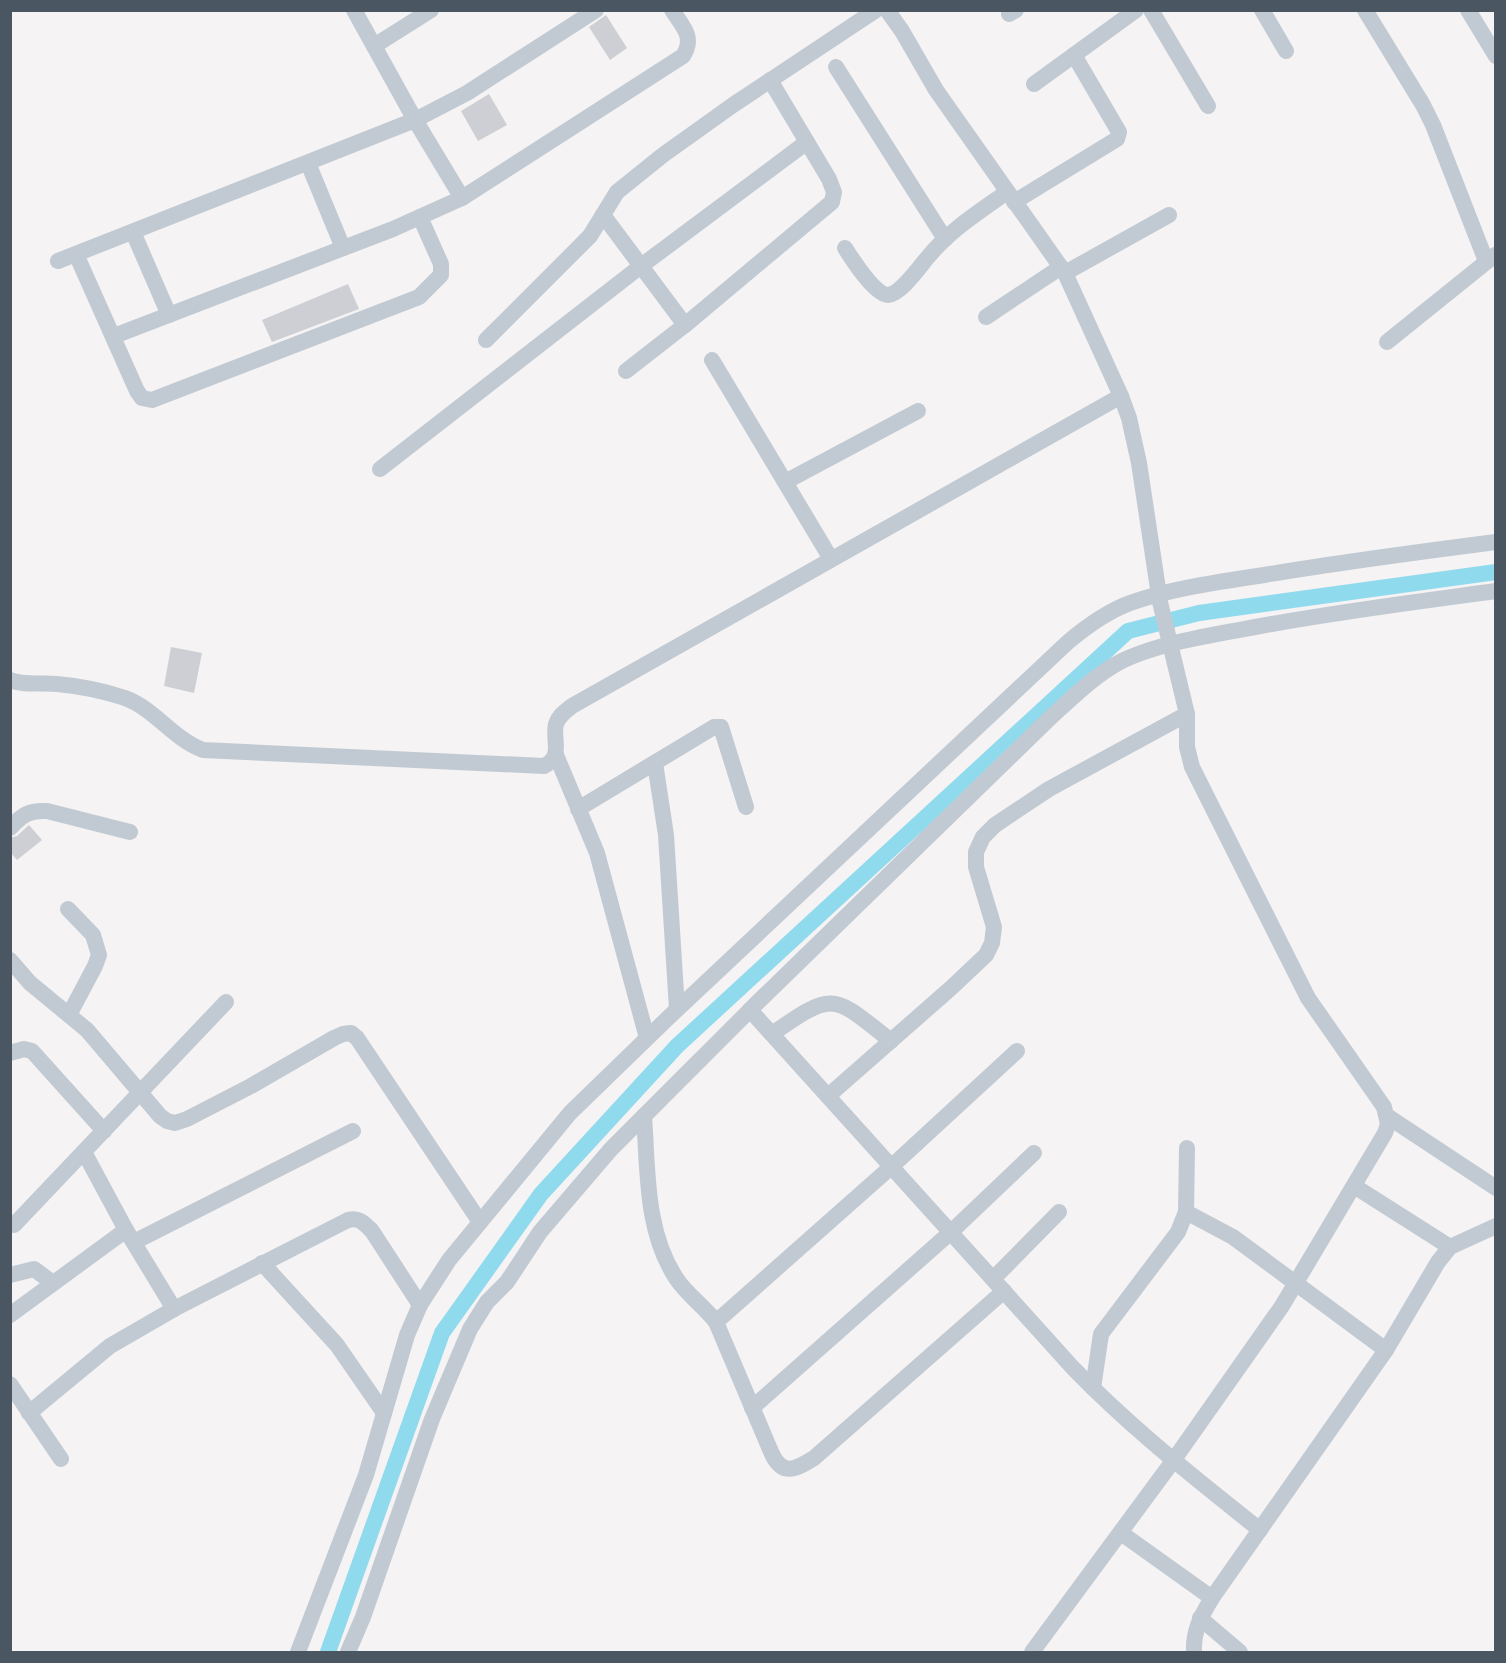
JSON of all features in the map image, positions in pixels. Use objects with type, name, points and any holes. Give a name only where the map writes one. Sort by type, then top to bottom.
[{"type":"street","points":[[354,10],[415,120],[462,198]]},
{"type":"street","points":[[374,46],[431,10]]},
{"type":"street","points":[[58,261],[415,120],[466,93],[596,10]]},
{"type":"street","points":[[114,336],[343,248],[462,198],[683,56],[690,39],[672,10]]},
{"type":"street","points":[[486,340],[590,236],[617,192],[654,162],[876,10]]},
{"type":"street","points":[[887,10],[902,31],[936,90],[1063,270],[1121,396],[1129,418],[1139,463],[1160,598],[1187,714],[1187,747],[1192,767],[1308,999],[1384,1107],[1387,1116],[1385,1133],[1295,1285],[1173,1461],[1032,1653]]},
{"type":"street","points":[[1035,84],[1136,10]]},
{"type":"street","points":[[1151,10],[1208,106]]},
{"type":"street","points":[[1262,10],[1286,51]]},
{"type":"street","points":[[1365,10],[1423,105],[1491,258],[1387,342]]},
{"type":"street","points":[[1468,10],[1496,56]]},
{"type":"street","points":[[845,248],[870,283],[881,293],[888,295],[906,283],[945,239],[1011,197],[1117,139],[1119,132],[1074,55]]},
{"type":"street","points":[[836,67],[945,239]]},
{"type":"street","points":[[626,371],[685,326],[832,202],[834,192],[829,179],[771,80]]},
{"type":"street","points":[[380,469],[641,266],[807,142]]},
{"type":"street","points":[[308,163],[343,248]]},
{"type":"street","points":[[603,215],[685,326]]},
{"type":"street","points":[[986,317],[1063,270],[1169,215]]},
{"type":"street","points":[[76,254],[137,391],[142,398],[152,400],[419,297],[441,275],[439,256],[420,217]]},
{"type":"street","points":[[133,232],[169,315]]},
{"type":"street","points":[[712,360],[831,559]]},
{"type":"street","points":[[647,1038],[597,853],[556,755],[556,724],[560,716],[572,706],[1121,396]]},
{"type":"street","points":[[785,483],[918,411]]},
{"type":"street","points":[[298,1653],[366,1475],[407,1335],[420,1305],[449,1260],[570,1113],[677,1009],[1068,642],[1106,614],[1128,604],[1160,598],[1183,588],[1327,564],[1496,542]]},
{"type":"street","points":[[348,1653],[363,1617],[432,1419],[477,1316],[487,1302],[507,1282],[540,1232],[611,1149],[1042,725],[1084,687],[1120,662],[1158,648],[1170,640],[1334,613],[1496,591]]},
{"type":"street","points":[[10,680],[18,683],[57,684],[124,698],[148,711],[192,746],[203,750],[544,766],[556,755]]},
{"type":"street","points":[[828,1096],[986,955],[992,943],[994,927],[975,867],[976,852],[983,837],[995,825],[1049,789],[1187,714]]},
{"type":"street","points":[[578,808],[714,727],[721,727],[746,807]]},
{"type":"street","points":[[655,763],[666,835],[677,1009]]},
{"type":"street","points":[[10,828],[20,817],[33,810],[47,811],[130,832]]},
{"type":"street","points":[[68,909],[93,935],[99,955],[69,1015]]},
{"type":"street","points":[[10,960],[30,983],[87,1030],[160,1116],[167,1121],[176,1122],[223,1101],[334,1038],[351,1033],[357,1038],[480,1222]]},
{"type":"street","points":[[14,1225],[226,1002]]},
{"type":"street","points":[[772,1034],[804,1012],[828,1002],[843,1005],[891,1041]]},
{"type":"street","points":[[750,1010],[1113,1409],[1173,1461],[1260,1530]]},
{"type":"street","points":[[10,1053],[24,1049],[32,1052],[104,1131]]},
{"type":"street","points":[[716,1322],[891,1167],[1017,1051]]},
{"type":"street","points":[[644,1116],[651,1207],[666,1262],[682,1287],[706,1309],[716,1322],[777,1464],[790,1470],[814,1458],[839,1437],[998,1285],[1059,1212]]},
{"type":"street","points":[[1387,1116],[1496,1188]]},
{"type":"street","points":[[10,1315],[53,1282],[130,1236],[353,1131]]},
{"type":"street","points":[[1093,1388],[1101,1334],[1172,1240],[1186,1212],[1187,1148]]},
{"type":"street","points":[[84,1152],[130,1236],[174,1309]]},
{"type":"street","points":[[752,1408],[951,1232],[1034,1153]]},
{"type":"street","points":[[1354,1186],[1450,1247]]},
{"type":"street","points":[[1186,1212],[1233,1237],[1386,1350]]},
{"type":"street","points":[[29,1413],[110,1347],[174,1309],[355,1218],[372,1231],[420,1305]]},
{"type":"street","points":[[1194,1653],[1194,1638],[1200,1618],[1212,1598],[1386,1350],[1438,1262],[1450,1247],[1496,1226]]},
{"type":"street","points":[[262,1263],[337,1345],[384,1413]]},
{"type":"street","points":[[10,1275],[34,1269],[53,1282]]},
{"type":"street","points":[[10,1384],[61,1459]]},
{"type":"street","points":[[1121,1533],[1212,1598]]},
{"type":"street","points":[[1200,1618],[1240,1653]]},
{"type":"building","points":[[606,15],[627,48],[610,60],[589,27]]},
{"type":"building","points":[[489,94],[507,125],[478,141],[461,111]]},
{"type":"building","points":[[348,284],[359,309],[272,342],[262,320]]},
{"type":"building","points":[[171,647],[202,653],[194,693],[164,686]]},
{"type":"building","points":[[29,825],[42,840],[17,860],[10,852],[10,838],[17,836]]},
{"type":"waterway","points":[[328,1652],[442,1333],[541,1194],[677,1046],[1128,631],[1199,613],[1496,572]]}]
